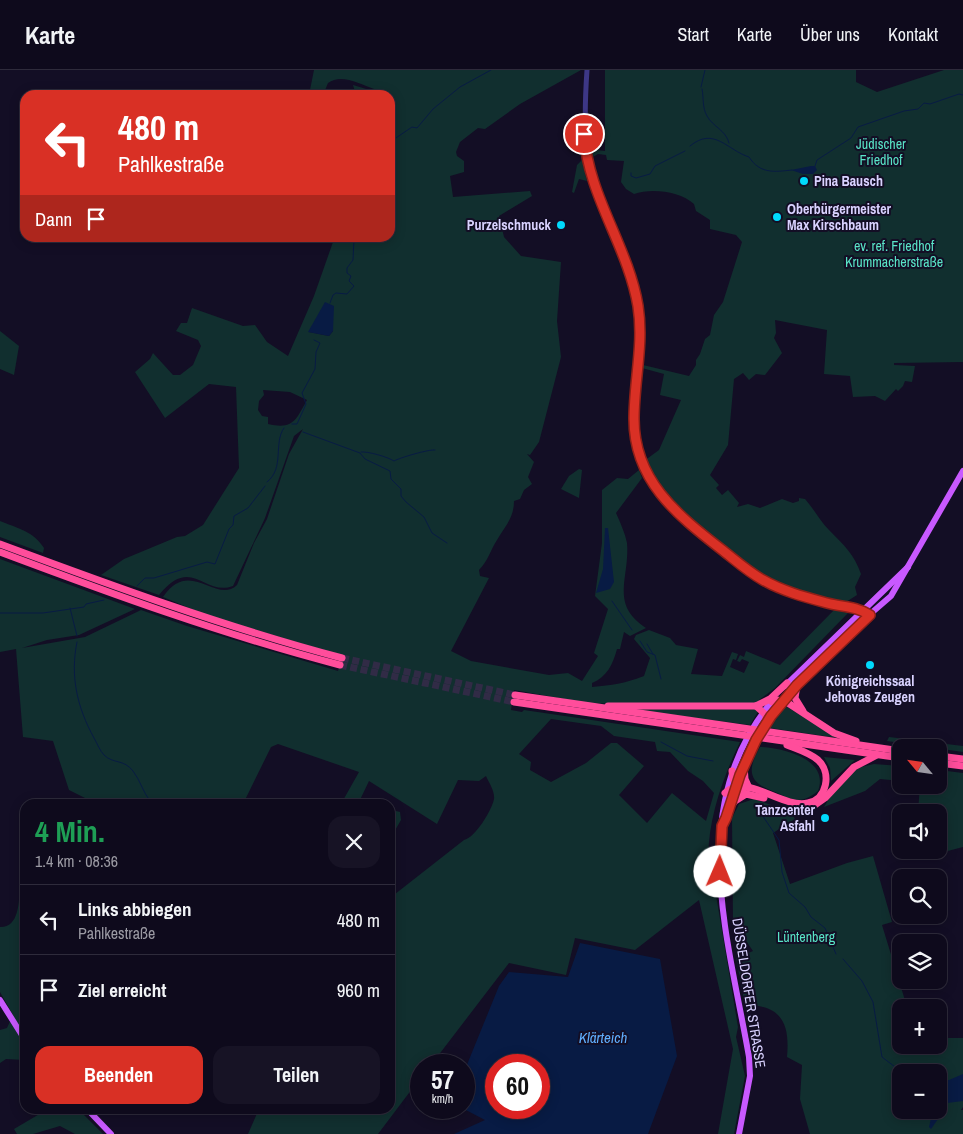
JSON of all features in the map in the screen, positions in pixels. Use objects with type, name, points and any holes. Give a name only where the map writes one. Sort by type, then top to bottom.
[{"type":"highway","points":[[0,544],[30,559],[257,642],[341,662]]},
{"type":"highway","points":[[0,552],[30,559]]},
{"type":"highway","points":[[593,708],[756,706],[770,699],[787,683]]},
{"type":"highway","points":[[797,685],[797,702],[806,716]]},
{"type":"highway","points":[[732,771],[733,781],[740,791],[748,791],[798,804],[809,803],[822,793],[826,780],[822,765],[812,756],[776,738],[737,728],[515,699],[732,735],[776,738],[881,752],[892,751]]},
{"type":"highway","points":[[772,702],[783,701],[839,735],[892,755]]},
{"type":"highway","points":[[756,706],[764,712],[765,725]]},
{"type":"highway","points":[[748,791],[788,806],[809,808],[825,798],[854,767],[881,752]]},
{"type":"highway","points":[[948,757],[963,759]]},
{"type":"highway","points":[[948,764],[963,766]]},
{"type":"highway","points":[[744,765],[748,791]]},
{"type":"highway","points":[[725,793],[736,786]]},
{"type":"highway","points":[[729,809],[735,801],[748,791]]},
{"type":"main road","name":"DÜSSELDORFER STRASSE","points":[[722,826],[744,765],[765,725],[797,685],[891,596],[963,471]]},
{"type":"main road","name":"DÜSSELDORFER STRASSE","points":[[739,1134],[750,1076],[749,1057],[721,895],[722,826],[720,817],[725,793],[732,771],[764,712],[787,683],[908,567]]},
{"type":"main road","points":[[0,1000],[20,1032]]},
{"type":"main road","points":[[92,1114],[111,1134]]},
{"type":"street","points":[[586,70],[584,134],[587,156],[597,195],[630,277],[638,305],[640,343],[634,418],[636,447],[643,468],[662,495],[692,526],[737,564],[762,580],[798,594],[863,610],[870,615]]},
{"type":"green space","points":[[314,70],[581,70],[520,104],[485,129],[478,128],[460,142],[456,152],[457,156],[464,161],[464,172],[450,176],[453,197],[530,191],[532,196],[499,216],[504,237],[521,256],[561,262],[557,321],[561,357],[539,442],[530,455],[527,454],[534,462],[528,477],[532,484],[524,490],[520,499],[514,501],[514,507],[508,522],[485,563],[479,570],[480,576],[489,578],[451,651],[471,661],[549,675],[568,673],[582,681],[598,656],[594,653],[608,609],[595,596],[602,543],[602,490],[617,478],[628,479],[639,470],[642,478],[616,513],[627,543],[625,600],[628,610],[646,628],[630,636],[624,632],[620,649],[617,649],[609,669],[602,677],[592,683],[592,687],[618,684],[644,676],[650,658],[634,639],[636,635],[649,630],[670,638],[676,645],[698,649],[691,674],[722,676],[732,652],[738,654],[736,660],[733,659],[730,667],[744,673],[749,662],[742,659],[740,662],[737,661],[740,655],[744,657],[746,651],[780,665],[834,610],[848,613],[775,688],[759,700],[760,703],[666,705],[587,703],[514,690],[511,710],[522,712],[524,710],[740,742],[716,804],[708,852],[709,868],[712,871],[738,1027],[736,1037],[745,1076],[734,1134],[718,1134],[733,1049],[699,900],[635,950],[575,938],[566,975],[509,963],[439,1054],[410,1054],[410,1092],[395,1111],[395,894],[478,829],[487,816],[494,799],[493,790],[486,776],[479,781],[458,780],[437,824],[369,781],[360,799],[344,799],[359,772],[278,744],[271,747],[245,799],[87,799],[69,790],[53,741],[23,737],[16,649],[0,652],[0,559],[135,609],[79,635],[47,640],[22,648],[85,637],[141,610],[187,626],[338,671],[343,656],[206,615],[163,597],[173,586],[183,581],[193,581],[220,590],[229,590],[237,585],[254,543],[267,519],[289,454],[303,429],[294,436],[265,518],[233,586],[223,588],[198,579],[180,578],[170,583],[159,595],[101,575],[124,559],[177,537],[185,536],[203,525],[239,468],[236,387],[209,384],[165,418],[135,372],[150,359],[153,353],[173,375],[180,375],[193,365],[201,346],[198,340],[176,331],[181,323],[187,323],[192,308],[243,326],[255,325],[267,342],[288,356],[314,296],[333,242],[395,242],[395,90],[375,90],[345,79],[333,80],[328,83],[325,90],[310,90]],"holes":[[[333,314],[333,331],[329,336],[309,332],[317,318]],[[263,390],[290,392],[307,400],[300,413],[293,422],[283,426],[268,424],[268,417],[262,416],[258,410],[259,401],[264,395]],[[551,719],[601,726],[614,736],[655,742],[657,751],[670,752],[688,771],[703,781],[714,793],[706,821],[672,793],[647,823],[619,795],[644,766],[617,743],[611,743],[586,763],[551,782],[530,770],[531,762],[519,754]]]},
{"type":"green space","points":[[605,70],[856,70],[856,82],[877,92],[944,70],[963,70],[963,362],[894,363],[894,365],[915,366],[912,382],[905,381],[898,391],[896,389],[885,401],[875,396],[853,397],[850,376],[824,374],[827,330],[775,320],[776,333],[774,338],[782,353],[765,375],[756,374],[749,380],[743,373],[734,379],[728,445],[710,475],[719,485],[716,488],[722,495],[728,490],[739,503],[737,507],[748,504],[760,508],[782,499],[793,503],[799,501],[799,498],[805,499],[848,550],[861,574],[855,587],[857,595],[846,602],[801,593],[779,585],[752,571],[670,501],[651,475],[644,461],[659,450],[681,400],[660,395],[664,374],[642,368],[643,365],[689,376],[696,365],[696,360],[705,339],[710,335],[714,315],[723,302],[742,242],[736,235],[710,229],[710,220],[696,211],[694,204],[681,196],[657,191],[634,194],[626,189],[621,182],[624,161],[607,160],[606,155],[598,154],[591,158],[589,149],[605,151]]},
{"type":"green space","points":[[353,85],[369,90],[354,90]]},
{"type":"green space","points":[[582,160],[587,181],[579,179],[574,193],[572,192],[577,165]]},
{"type":"green space","points":[[0,331],[19,346],[14,375],[0,369]]},
{"type":"green space","points":[[579,469],[582,470],[579,498],[561,489],[569,476]]},
{"type":"green space","points":[[0,521],[35,538],[44,548],[43,553],[0,537]]},
{"type":"green space","points":[[787,707],[838,738],[770,728],[783,708]]},
{"type":"green space","points":[[620,708],[754,709],[759,710],[750,725]]},
{"type":"green space","points":[[889,737],[905,739],[892,739],[892,742],[887,741]]},
{"type":"green space","points":[[948,744],[963,746],[963,752],[948,750]]},
{"type":"green space","points":[[760,747],[792,753],[811,763],[817,771],[820,780],[818,791],[807,798],[797,800],[760,785],[752,775],[752,769]]},
{"type":"green space","points":[[824,757],[855,760],[831,781],[830,768]]},
{"type":"green space","points":[[874,764],[892,765],[892,780],[880,779],[865,791],[824,807],[832,794],[857,768]]},
{"type":"green space","points":[[948,771],[963,773],[963,847],[947,851],[947,804],[919,804],[919,794],[948,794]]},
{"type":"green space","name":"Lüntenberg","points":[[754,799],[791,812],[795,819],[773,833],[790,884],[847,863],[873,856],[892,922],[882,925],[892,958],[892,989],[902,989],[905,999],[892,999],[892,1054],[947,1054],[947,1038],[963,1038],[963,1107],[961,1110],[963,1110],[963,1134],[810,1134],[800,1099],[802,1065],[787,1057],[788,1045],[785,1026],[781,1019],[768,1008],[745,1005],[736,958],[753,951],[733,922],[732,818],[739,804]]},
{"type":"green space","points":[[395,812],[400,812],[401,820],[395,830]]},
{"type":"green space","points":[[20,865],[20,1060],[6,1059],[0,1063],[0,1030],[7,1028],[13,1015],[0,992],[0,927],[9,925],[14,919],[18,910]]},
{"type":"green space","points":[[40,1114],[83,1114],[103,1134],[75,1134],[60,1126],[33,1134],[17,1134],[14,1129]]},
{"type":"green space","points":[[257,1114],[393,1114],[378,1134],[248,1134]]},
{"type":"water","points":[[815,166],[817,170],[813,174],[803,174],[791,170]]},
{"type":"water","points":[[325,302],[334,306],[333,331],[329,336],[308,332]]},
{"type":"water","points":[[605,528],[608,528],[614,582],[610,589],[596,593],[603,569]]},
{"type":"water","name":"Klärteich","points":[[580,943],[660,959],[677,1056],[648,1134],[454,1134],[485,1120],[475,1115],[475,1054],[471,1054],[499,986],[509,972],[568,977]]},
{"type":"water","points":[[963,1074],[963,1101],[947,1103],[947,1080]]},
{"type":"water","points":[[931,1119],[938,1119],[931,1129],[929,1127]]},
{"type":"waterway","points":[[395,139],[412,127],[417,128],[433,109],[460,87],[491,70]]},
{"type":"waterway","points":[[701,87],[705,70]]},
{"type":"waterway","points":[[702,89],[705,113],[725,135],[729,143]]},
{"type":"waterway","points":[[815,166],[817,160],[851,138],[858,127],[904,111],[918,109],[924,103],[930,104],[959,94],[963,95]]},
{"type":"waterway","points":[[690,146],[699,140],[713,139],[749,157],[753,163],[768,171],[792,170]]},
{"type":"waterway","points":[[631,173],[631,176],[636,178],[650,174],[655,166],[685,151]]},
{"type":"waterway","points":[[330,303],[333,295],[336,293],[347,294],[354,286],[349,281],[351,276],[347,273],[347,268],[353,260],[354,242]]},
{"type":"waterway","points":[[292,424],[297,424],[306,404],[302,393],[315,369],[316,352],[320,343],[314,340]]},
{"type":"waterway","points":[[267,482],[276,470],[279,441],[284,428]]},
{"type":"waterway","points":[[303,432],[360,453],[365,459],[390,471],[391,479],[401,489],[401,496],[424,517],[432,533],[447,543]]},
{"type":"waterway","points":[[361,452],[368,452],[394,461],[414,454],[435,450]]},
{"type":"waterway","points":[[137,586],[145,578],[154,578],[207,562],[215,564],[229,529],[233,525],[234,516],[248,508],[265,486]]},
{"type":"waterway","points":[[0,613],[43,613],[84,607],[86,604],[104,600]]},
{"type":"waterway","points":[[612,601],[632,630]]},
{"type":"waterway","points":[[70,608],[77,636]]},
{"type":"waterway","points":[[640,641],[647,652],[655,655],[661,679]]},
{"type":"waterway","points":[[77,642],[74,667],[76,691],[88,726],[104,755],[111,760],[130,767],[149,799]]},
{"type":"waterway","points":[[647,644],[653,654]]},
{"type":"waterway","points":[[661,742],[687,756],[713,761]]},
{"type":"waterway","points":[[760,812],[779,840],[782,872],[789,893],[805,907],[811,917],[825,928],[836,954]]},
{"type":"waterway","points":[[843,959],[862,981],[873,1002],[882,1057],[892,1065]]},
{"type":"tunnel","points":[[342,658],[515,695]]},
{"type":"tunnel","points":[[340,665],[514,702]]},
{"type":"place","name":"Pina Bausch","points":[[804,181]]},
{"type":"place","name":"Oberbürgermeister Max Kirschbaum","points":[[777,217]]},
{"type":"place","name":"Purzelschmuck","points":[[561,225]]},
{"type":"place","name":"Königreichssaal Jehovas Zeugen","points":[[870,665]]},
{"type":"place","name":"Tanzcenter Asfahl","points":[[825,818]]},
{"type":"route","points":[[584,134],[595,189],[630,277],[638,305],[640,343],[634,418],[636,447],[643,468],[668,503],[700,533],[734,559],[737,564],[762,580],[785,590],[828,603],[855,607],[870,615],[854,628],[797,685],[771,716],[756,740],[740,775],[722,826],[720,837],[720,872]]},
{"type":"park label","name":"Jüdischer Friedhof","points":[[881,152]]},
{"type":"park label","name":"ev. ref. Friedhof Krummacherstraße","points":[[894,254]]}]
